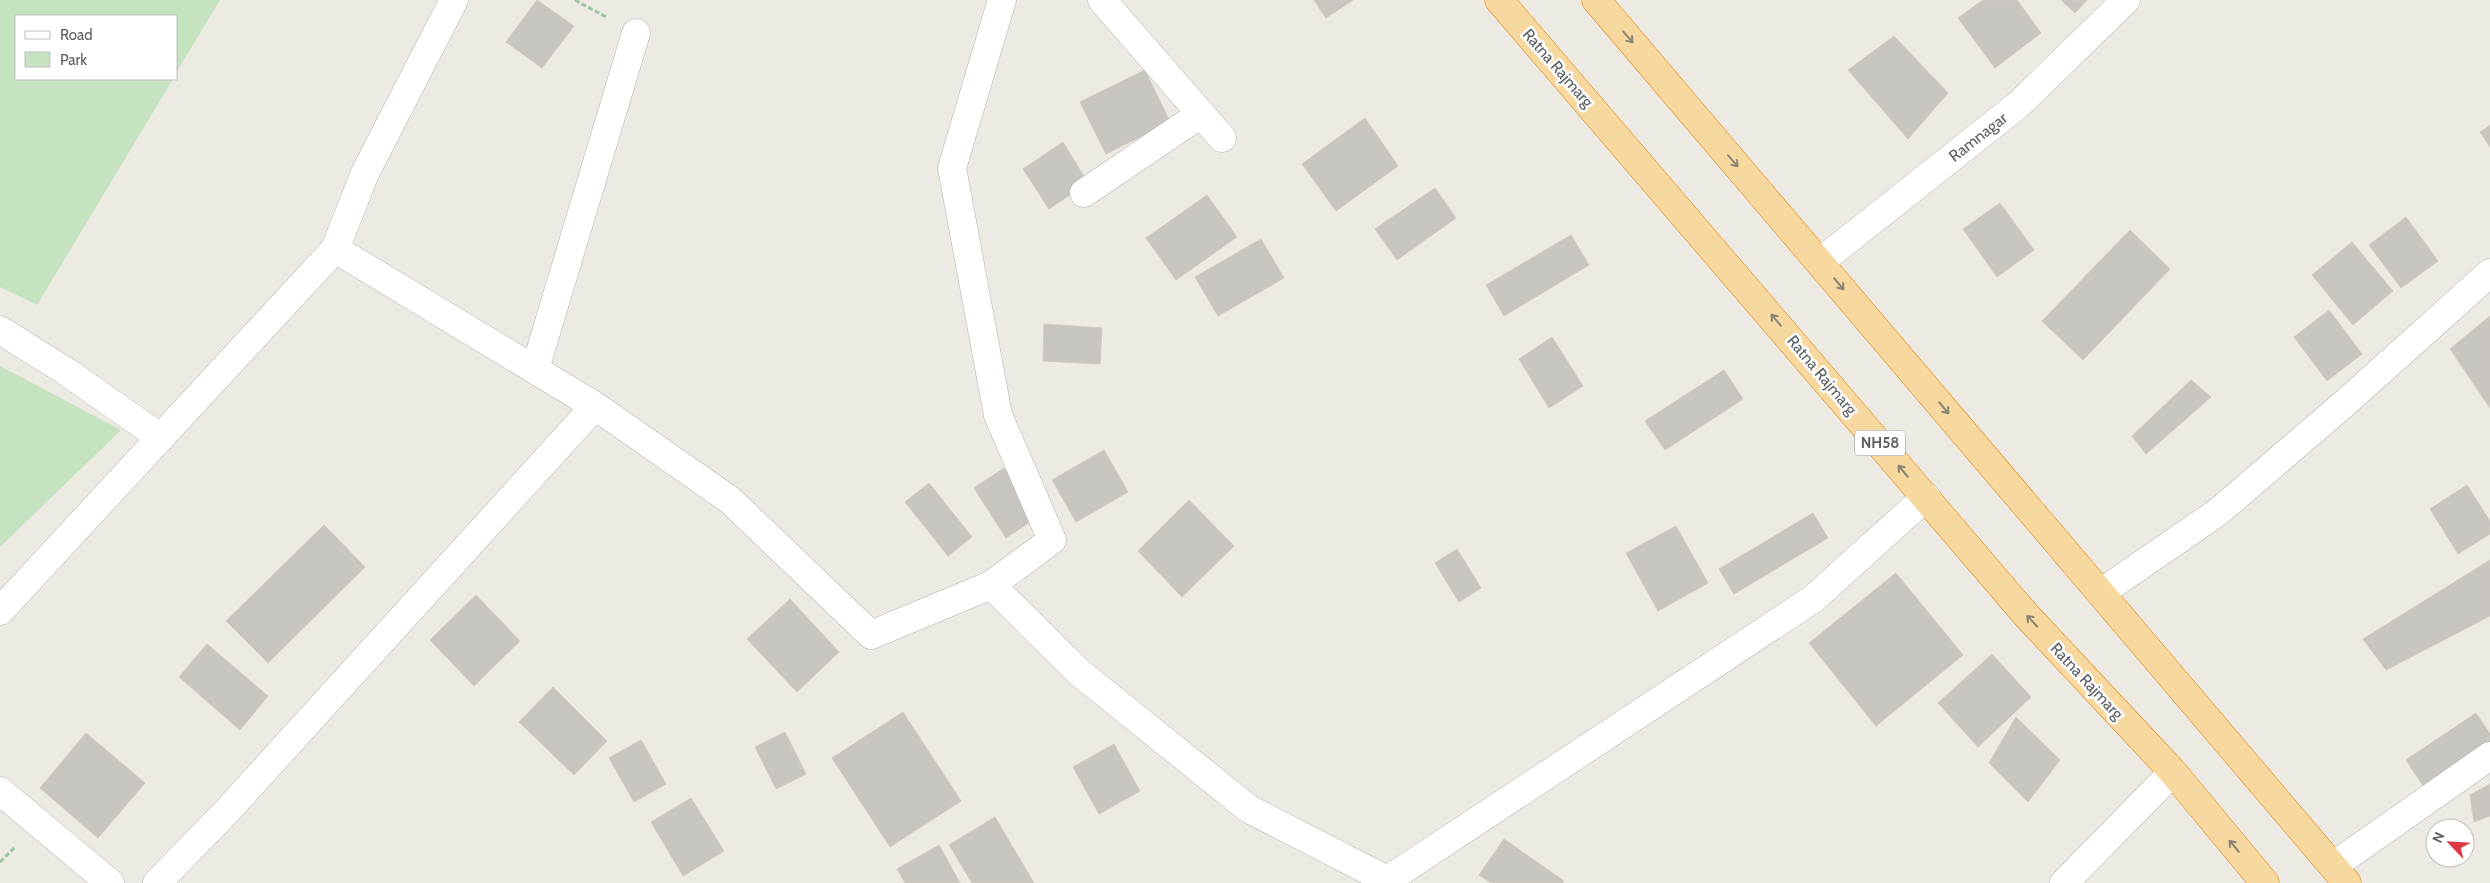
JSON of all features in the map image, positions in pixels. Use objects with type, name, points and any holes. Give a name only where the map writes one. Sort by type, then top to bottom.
[{"type":"highway","name":"Ratna Rajmarg","points":[[1499,0],[2027,616],[2173,772],[2265,883]]},
{"type":"highway","points":[[1596,0],[2102,592],[2340,874]]},
{"type":"street","points":[[0,612],[335,249],[365,173],[454,0]]},
{"type":"street","points":[[335,249],[595,406],[730,500],[871,635],[990,585],[1052,540],[998,415],[952,168],[1002,0]]},
{"type":"street","points":[[1102,0],[1222,138]]},
{"type":"street","name":"Ramnagar","points":[[1820,262],[2018,105],[2126,0]]},
{"type":"street","points":[[535,369],[636,33]]},
{"type":"street","points":[[1084,193],[1201,114]]},
{"type":"street","points":[[2102,592],[2218,512],[2345,403],[2490,272]]},
{"type":"street","points":[[0,330],[67,372],[161,438]]},
{"type":"street","points":[[156,883],[228,810],[595,406]]},
{"type":"street","points":[[990,585],[1080,673],[1249,810],[1386,882],[1813,599],[1926,497]]},
{"type":"street","points":[[2340,874],[2490,756]]},
{"type":"street","points":[[2064,883],[2173,772]]},
{"type":"street","points":[[0,791],[110,883]]},
{"type":"green space","points":[[0,0],[220,0],[178,70],[178,15],[15,15],[15,80],[172,80],[37,305],[0,287]]},
{"type":"green space","points":[[0,366],[121,430],[0,547]]},
{"type":"building","points":[[537,0],[574,26],[542,68],[506,42]]},
{"type":"building","points":[[1314,0],[1353,0],[1326,18]]},
{"type":"building","points":[[1983,0],[2017,0],[2041,33],[1995,68],[1958,18]]},
{"type":"building","points":[[2061,0],[2087,0],[2075,13]]},
{"type":"building","points":[[1894,36],[1948,93],[1908,139],[1848,70]]},
{"type":"building","points":[[1145,70],[1170,122],[1106,154],[1080,102]]},
{"type":"building","points":[[1365,118],[1398,166],[1336,211],[1302,164]]},
{"type":"building","points":[[2490,125],[2490,147],[2480,132]]},
{"type":"building","points":[[1063,142],[1088,183],[1049,209],[1023,169]]},
{"type":"building","points":[[1435,188],[1456,218],[1397,260],[1375,229]]},
{"type":"building","points":[[1207,195],[1237,237],[1176,280],[1146,238]]},
{"type":"building","points":[[2000,203],[2034,250],[1997,277],[1963,229]]},
{"type":"building","points":[[2406,217],[2438,261],[2401,288],[2369,245]]},
{"type":"building","points":[[2130,230],[2170,269],[2083,360],[2042,321]]},
{"type":"building","points":[[1571,235],[1589,265],[1504,316],[1486,285]]},
{"type":"building","points":[[1261,239],[1284,278],[1218,316],[1195,277]]},
{"type":"building","points":[[2352,242],[2393,291],[2353,325],[2312,275]]},
{"type":"building","points":[[2329,310],[2362,354],[2327,381],[2294,337]]},
{"type":"building","points":[[2490,316],[2490,408],[2450,349]]},
{"type":"building","points":[[1044,324],[1102,328],[1100,364],[1043,361]]},
{"type":"building","points":[[1552,337],[1583,386],[1549,408],[1519,359]]},
{"type":"building","points":[[1724,370],[1743,399],[1665,450],[1645,421]]},
{"type":"building","points":[[2191,380],[2211,397],[2146,454],[2132,436]]},
{"type":"building","points":[[1104,450],[1128,492],[1076,522],[1052,480]]},
{"type":"building","points":[[1004,468],[1036,518],[1006,538],[974,488]]},
{"type":"building","points":[[929,483],[972,537],[948,556],[905,502]]},
{"type":"building","points":[[2467,485],[2490,521],[2490,534],[2458,554],[2430,509]]},
{"type":"building","points":[[1189,500],[1234,546],[1182,597],[1138,551]]},
{"type":"building","points":[[1813,513],[1828,538],[1734,594],[1719,569]]},
{"type":"building","points":[[324,525],[365,567],[268,663],[226,621]]},
{"type":"building","points":[[1676,526],[1708,583],[1658,611],[1626,553]]},
{"type":"building","points":[[1457,549],[1481,588],[1459,602],[1435,563]]},
{"type":"building","points":[[2490,560],[2490,616],[2386,670],[2363,639]]},
{"type":"building","points":[[1896,573],[1963,655],[1876,726],[1809,643]]},
{"type":"building","points":[[476,595],[520,641],[474,686],[430,640]]},
{"type":"building","points":[[790,599],[839,652],[797,692],[747,639]]},
{"type":"building","points":[[207,644],[268,696],[240,730],[179,677]]},
{"type":"building","points":[[1992,654],[2031,697],[1978,747],[1938,703]]},
{"type":"building","points":[[553,687],[607,741],[574,775],[519,722]]},
{"type":"building","points":[[903,712],[961,801],[890,847],[832,758]]},
{"type":"building","points":[[2476,713],[2490,734],[2490,754],[2429,795],[2406,760]]},
{"type":"building","points":[[2016,717],[2060,760],[2028,802],[1989,763]]},
{"type":"building","points":[[785,732],[806,774],[776,789],[755,747]]},
{"type":"building","points":[[86,733],[145,783],[98,838],[40,788]]},
{"type":"building","points":[[641,740],[666,784],[634,802],[609,758]]},
{"type":"building","points":[[1114,744],[1140,791],[1099,814],[1073,767]]},
{"type":"building","points":[[2490,784],[2490,816],[2475,822],[2470,795]]},
{"type":"building","points":[[691,798],[724,851],[683,876],[651,822]]},
{"type":"building","points":[[995,817],[1034,883],[972,883],[949,845]]},
{"type":"building","points":[[1504,839],[1564,881],[1562,883],[1491,883],[1479,875]]},
{"type":"building","points":[[939,845],[960,883],[905,883],[897,869]]}]
